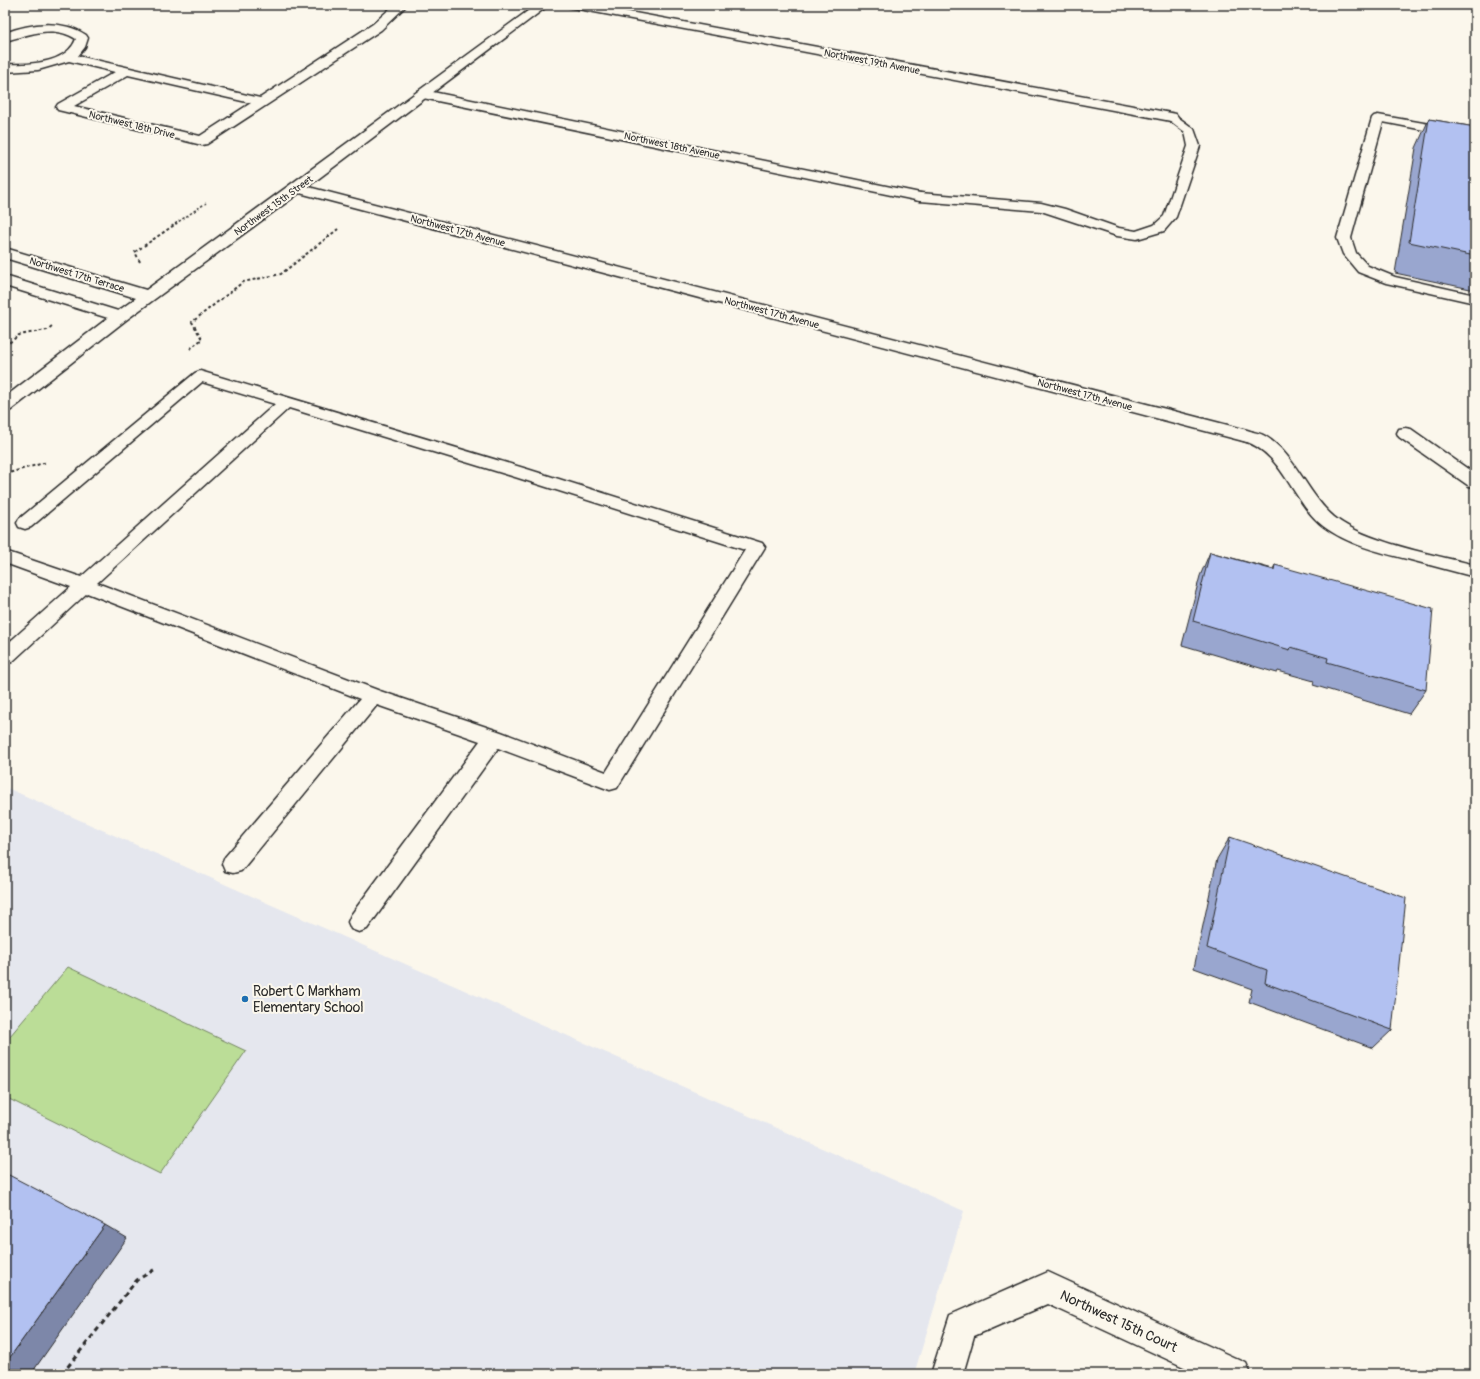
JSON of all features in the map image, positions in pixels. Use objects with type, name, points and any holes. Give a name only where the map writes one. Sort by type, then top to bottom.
[{"type":"street","name":"Northwest 18th Drive","points":[[126,71],[63,107],[202,141],[377,27],[401,5]]},
{"type":"street","name":"Northwest 15th Street","points":[[5,406],[148,296],[297,188],[543,5]]},
{"type":"street","name":"Northwest 19th Avenue","points":[[573,5],[1171,117]]},
{"type":"street","points":[[5,37],[33,30],[50,28],[65,29],[76,33],[82,38],[81,44],[76,51],[67,57],[29,68],[7,70]]},
{"type":"street","points":[[67,57],[262,102]]},
{"type":"street","name":"Northwest 18th Avenue","points":[[423,94],[920,197]]},
{"type":"street","name":"Northwest 17th Avenue","points":[[297,188],[1247,436]]},
{"type":"street","name":"Northwest 17th Terrace","points":[[5,252],[148,296]]},
{"type":"street","points":[[5,281],[120,317]]},
{"type":"street","name":"Northwest 15th Court","points":[[947,1374],[961,1326],[1048,1288],[1235,1374]]},
{"type":"lane","points":[[920,197],[1041,207],[1061,212],[1117,232],[1137,235],[1159,228],[1170,217],[1194,146],[1190,131],[1171,117]]},
{"type":"lane","points":[[1475,136],[1378,118],[1344,238],[1350,254],[1363,269],[1391,280],[1475,299]]},
{"type":"lane","points":[[5,557],[84,585],[373,696],[494,738],[610,782],[756,547],[521,473],[200,376],[25,523]]},
{"type":"lane","points":[[5,657],[286,402]]},
{"type":"lane","points":[[1405,433],[1475,482]]},
{"type":"lane","points":[[1247,436],[1258,439],[1279,455],[1308,500],[1328,520],[1343,531],[1376,544],[1475,571]]},
{"type":"lane","points":[[233,864],[373,696]]},
{"type":"lane","points":[[359,922],[494,738]]},
{"type":"path","points":[[135,265],[140,262],[135,252],[206,203]]},
{"type":"path","points":[[190,349],[202,339],[192,322],[243,282],[281,274],[342,226]]},
{"type":"path","points":[[5,346],[19,335],[47,330],[56,323]]},
{"type":"path","points":[[5,474],[48,462]]},
{"type":"path","points":[[62,1374],[137,1280],[157,1268]]},
{"type":"shaded area","name":"Robert C Markham Elementary School","points":[[5,787],[964,1211],[914,1374],[5,1374]]},
{"type":"green space","points":[[68,967],[246,1051],[160,1174],[5,1097],[5,1042]]},
{"type":"building","points":[[1429,119],[1475,127],[1475,256],[1409,242]]},
{"type":"building","points":[[1210,552],[1274,570],[1275,565],[1433,609],[1426,690],[1327,662],[1328,658],[1291,647],[1290,650],[1193,621]]},
{"type":"building","points":[[1230,837],[1406,898],[1392,1030],[1265,983],[1267,970],[1207,948]]},
{"type":"building","points":[[5,1173],[105,1225],[5,1364]]},
{"type":"place","name":"Robert C Markham Elementary School","points":[[245,999]]}]
